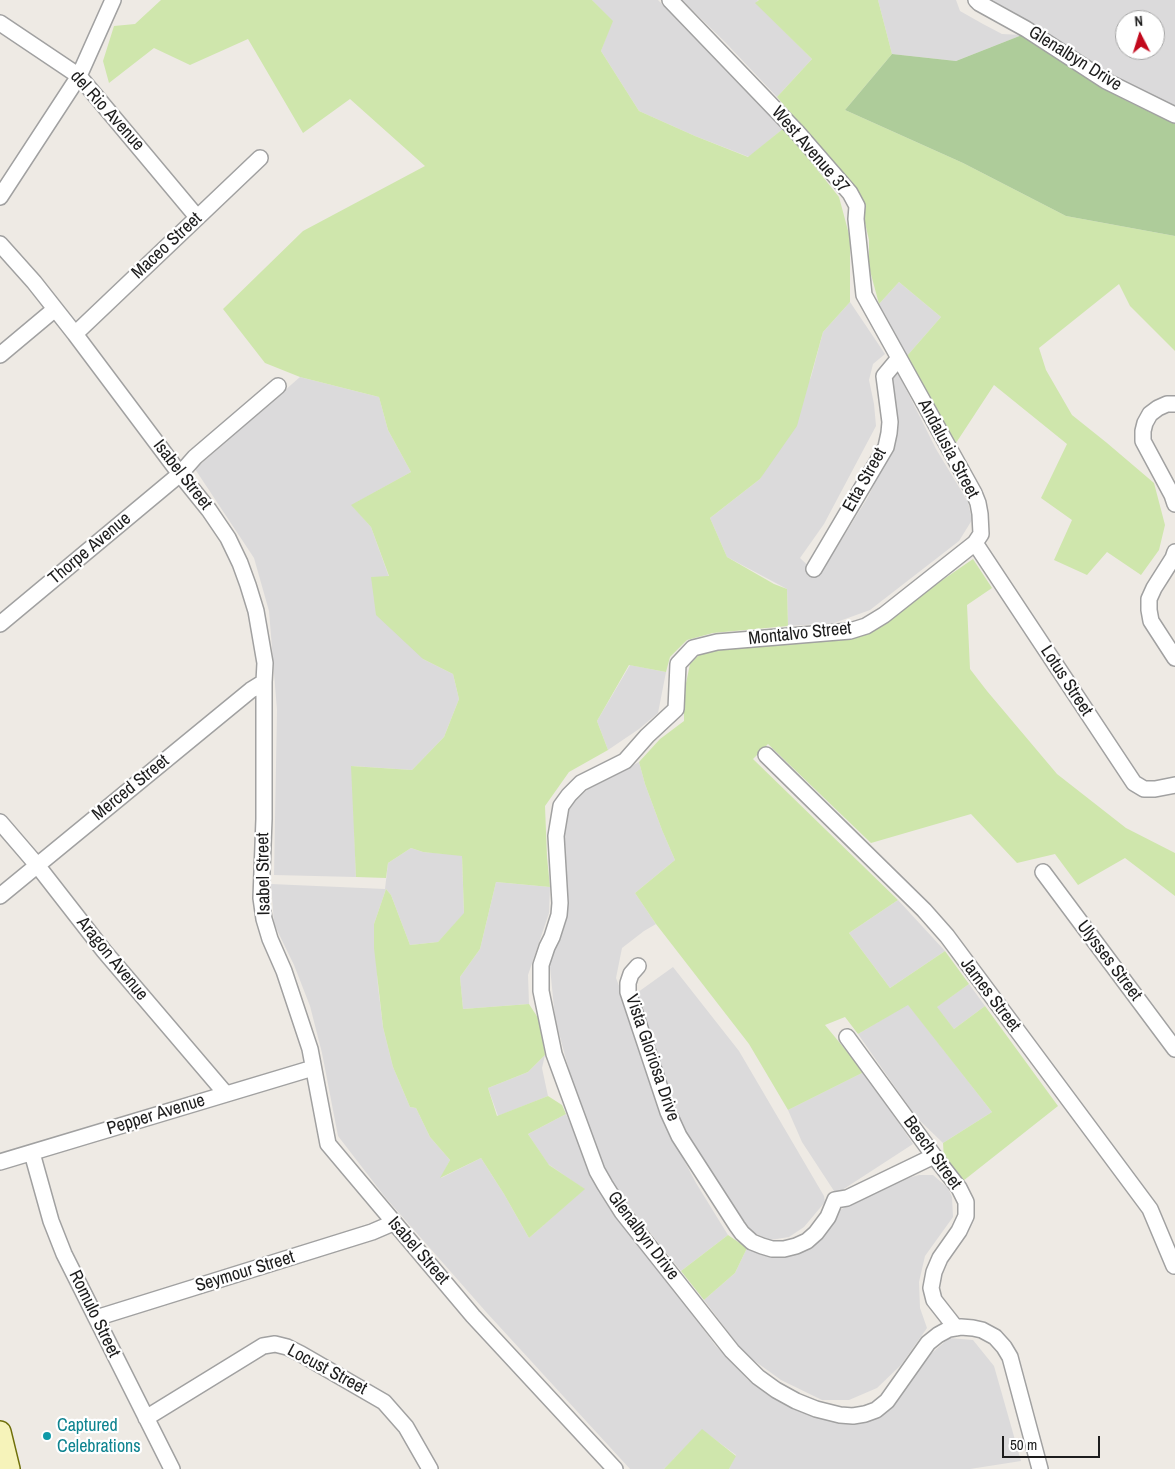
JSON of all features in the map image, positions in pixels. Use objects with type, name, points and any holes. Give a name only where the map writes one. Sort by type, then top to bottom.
[{"type":"street","points":[[0,196],[80,76],[113,0]]},
{"type":"street","name":"West Avenue 37","points":[[670,0],[797,132],[850,194],[857,206],[856,219],[864,295],[899,358]]},
{"type":"street","name":"Glenalbyn Drive","points":[[976,0],[1026,29],[1106,81],[1175,115]]},
{"type":"street","name":"del Rio Avenue","points":[[0,23],[80,76],[197,217]]},
{"type":"street","name":"Maceo Street","points":[[75,334],[260,158]]},
{"type":"street","name":"Isabel Street","points":[[0,244],[34,282],[75,334],[209,510],[228,538],[240,563],[256,611],[265,663],[264,819],[261,898],[264,919],[270,939],[284,971],[310,1049],[328,1144],[473,1316],[614,1469]]},
{"type":"street","points":[[0,355],[55,309]]},
{"type":"street","name":"Andalusia Street","points":[[899,358],[976,498],[981,534],[975,543]]},
{"type":"street","name":"Etta Street","points":[[814,569],[886,446],[890,422],[884,376],[899,358]]},
{"type":"street","name":"Thorpe Avenue","points":[[0,624],[180,474],[195,457],[278,386]]},
{"type":"street","points":[[1175,404],[1167,404],[1150,414],[1142,431],[1143,441],[1175,504]]},
{"type":"street","name":"Montalvo Street","points":[[676,708],[678,664],[693,648],[717,642],[850,631],[866,626],[884,615],[975,543]]},
{"type":"street","name":"Lotus Street","points":[[975,543],[1134,783],[1144,789],[1175,785]]},
{"type":"street","points":[[1175,552],[1154,588],[1149,599],[1148,610],[1152,621],[1175,658]]},
{"type":"street","name":"Merced Street","points":[[0,896],[251,690],[264,682]]},
{"type":"street","name":"Glenalbyn Drive","points":[[676,708],[646,736],[625,761],[581,783],[561,806],[558,822],[556,836],[559,915],[541,965],[541,991],[554,1054],[597,1171],[622,1212],[732,1351],[758,1377],[796,1401],[816,1409],[840,1415],[853,1416],[865,1414],[876,1410],[887,1401],[928,1343],[938,1335],[949,1329],[973,1328],[985,1331],[995,1337],[1010,1357],[1040,1469]]},
{"type":"street","name":"James Street","points":[[766,755],[924,910],[947,936],[1150,1209],[1175,1267]]},
{"type":"street","name":"Aragon Avenue","points":[[0,822],[37,864],[104,951],[226,1094]]},
{"type":"street","name":"Ulysses Street","points":[[1042,872],[1175,1049]]},
{"type":"street","name":"Vista Gloriosa Drive","points":[[638,966],[631,974],[628,992],[668,1112],[679,1136],[737,1226],[752,1242],[772,1249],[784,1249],[807,1241],[816,1233],[828,1217],[835,1200],[847,1198],[934,1156]]},
{"type":"street","name":"Beech Street","points":[[847,1037],[959,1188],[966,1202],[966,1216],[959,1231],[940,1258],[934,1272],[931,1288],[934,1300],[956,1328]]},
{"type":"street","name":"Pepper Avenue","points":[[0,1162],[313,1068]]},
{"type":"street","name":"Romulo Street","points":[[32,1153],[51,1221],[64,1254],[172,1469]]},
{"type":"street","name":"Seymour Street","points":[[96,1318],[372,1232],[393,1222]]},
{"type":"street","name":"Locust Street","points":[[146,1418],[250,1354],[264,1346],[275,1344],[302,1354],[384,1402],[406,1427],[430,1469]]},
{"type":"street","points":[[0,1432],[9,1469]]},
{"type":"shaded area","points":[[592,0],[658,0],[784,128],[749,157],[639,111],[601,51],[612,21]]},
{"type":"shaded area","points":[[682,0],[758,0],[756,3],[812,59],[777,97]]},
{"type":"shaded area","points":[[878,0],[956,0],[960,11],[983,24],[1002,34],[1022,35],[956,61],[892,54]]},
{"type":"shaded area","points":[[992,0],[1175,0],[1175,107],[1111,77],[995,7]]},
{"type":"shaded area","points":[[899,282],[941,317],[906,357],[886,326],[879,304]]},
{"type":"shaded area","points":[[850,302],[885,354],[873,364],[869,380],[876,426],[824,524],[800,558],[819,576],[868,497],[896,439],[897,416],[890,381],[898,373],[936,449],[968,502],[972,520],[959,541],[870,610],[834,623],[788,626],[787,589],[727,557],[710,518],[760,479],[811,377],[823,332]]},
{"type":"shaded area","points":[[300,377],[379,397],[388,430],[411,472],[352,505],[371,527],[389,577],[423,659],[453,674],[459,699],[444,737],[412,770],[352,766],[356,877],[274,875],[277,710],[269,611],[254,558],[195,469]]},
{"type":"shaded area","points":[[630,665],[666,672],[658,713],[639,729],[608,750],[597,721]]},
{"type":"shaded area","points":[[639,762],[645,784],[675,860],[635,893],[656,924],[622,948],[616,978],[633,1023],[666,1126],[696,1183],[728,1235],[681,1271],[612,1185],[581,1111],[567,1063],[555,1018],[549,957],[560,838],[567,809],[590,787]]},
{"type":"shaded area","points":[[411,848],[423,852],[462,855],[464,914],[438,942],[410,945],[391,895],[386,889],[374,924],[383,1027],[393,1067],[410,1107],[416,1108],[430,1137],[450,1160],[441,1178],[481,1158],[529,1238],[584,1189],[548,1164],[528,1134],[566,1114],[594,1179],[715,1345],[748,1380],[780,1400],[876,1416],[925,1359],[949,1338],[973,1340],[994,1366],[1021,1461],[970,1469],[729,1469],[736,1455],[702,1430],[664,1469],[630,1469],[487,1313],[385,1197],[338,1136],[322,1053],[310,1006],[294,965],[274,924],[271,884],[385,889],[388,863]]},
{"type":"shaded area","points":[[496,882],[550,887],[549,913],[528,975],[529,1004],[463,1009],[460,977],[480,949]]},
{"type":"shaded area","points":[[898,900],[945,951],[890,988],[849,933]]},
{"type":"shaded area","points":[[673,967],[739,1051],[824,1196],[825,1202],[804,1227],[789,1237],[770,1240],[754,1233],[736,1213],[696,1153],[672,1109],[634,995]]},
{"type":"shaded area","points":[[969,984],[985,1006],[954,1029],[936,1007]]},
{"type":"shaded area","points":[[908,1004],[992,1112],[943,1143],[916,1117],[858,1034]]},
{"type":"shaded area","points":[[545,1055],[542,1068],[548,1096],[498,1116],[488,1088],[528,1072]]},
{"type":"shaded area","points":[[864,1072],[913,1144],[836,1194],[802,1142],[788,1110]]},
{"type":"shaded area","points":[[919,1175],[933,1175],[948,1188],[952,1197],[953,1217],[925,1256],[919,1282],[920,1308],[927,1328],[901,1365],[877,1388],[849,1400],[822,1400],[781,1380],[745,1354],[704,1300],[735,1273],[747,1248],[782,1256],[827,1228],[840,1210],[884,1185]]},
{"type":"green space","points":[[161,0],[592,0],[613,21],[601,51],[639,111],[748,157],[784,128],[839,197],[850,238],[850,302],[823,332],[797,426],[760,479],[710,518],[727,557],[774,584],[787,589],[788,626],[713,633],[687,640],[670,657],[666,672],[629,665],[597,721],[608,750],[569,772],[545,806],[550,887],[496,882],[480,949],[460,977],[463,1009],[529,1004],[540,1021],[545,1055],[528,1072],[488,1088],[497,1116],[548,1096],[562,1105],[566,1114],[528,1134],[549,1165],[585,1189],[529,1238],[481,1158],[440,1178],[450,1160],[430,1137],[416,1108],[410,1107],[393,1067],[383,1027],[374,948],[374,924],[386,889],[391,895],[410,945],[438,942],[464,913],[462,856],[423,852],[411,848],[388,863],[386,878],[356,877],[351,766],[412,770],[444,737],[459,699],[453,674],[423,659],[376,615],[371,577],[389,576],[371,527],[351,505],[411,472],[388,430],[379,397],[300,377],[265,363],[223,309],[303,231],[425,166],[350,99],[303,133],[248,39],[190,65],[154,48],[109,83],[103,61],[114,26],[135,24]]},
{"type":"green space","points":[[759,0],[878,0],[892,54],[845,110],[963,163],[1066,216],[1175,236],[1175,351],[1130,306],[1119,284],[1039,348],[1046,370],[1072,415],[1154,483],[1165,525],[1159,550],[1141,575],[1107,552],[1087,575],[1054,560],[1072,520],[1041,498],[1067,444],[994,385],[956,443],[906,357],[941,317],[899,282],[879,304],[869,267],[869,240],[855,189],[777,97],[812,59],[755,3]]},
{"type":"green space","points":[[1022,35],[1125,100],[1175,124],[1175,236],[1066,216],[963,163],[845,110],[892,54],[956,61]]},
{"type":"green space","points":[[973,559],[992,588],[967,605],[970,669],[1057,774],[1126,828],[1175,853],[1175,896],[1125,858],[1078,885],[1055,854],[1017,863],[971,814],[871,843],[768,744],[753,759],[898,900],[849,933],[890,988],[945,951],[969,984],[937,1007],[954,1029],[985,1006],[1058,1106],[963,1181],[944,1159],[943,1143],[992,1112],[908,1005],[858,1034],[845,1017],[825,1025],[864,1072],[788,1110],[749,1044],[656,924],[635,893],[675,860],[645,784],[639,762],[660,739],[684,721],[684,693],[690,664],[704,650],[883,621]]},
{"type":"green space","points":[[728,1235],[747,1248],[735,1273],[704,1300],[681,1271]]},
{"type":"green space","points":[[702,1429],[736,1456],[729,1469],[664,1469]]},
{"type":"place","name":"Captured Celebrations","points":[[47,1436]]}]
